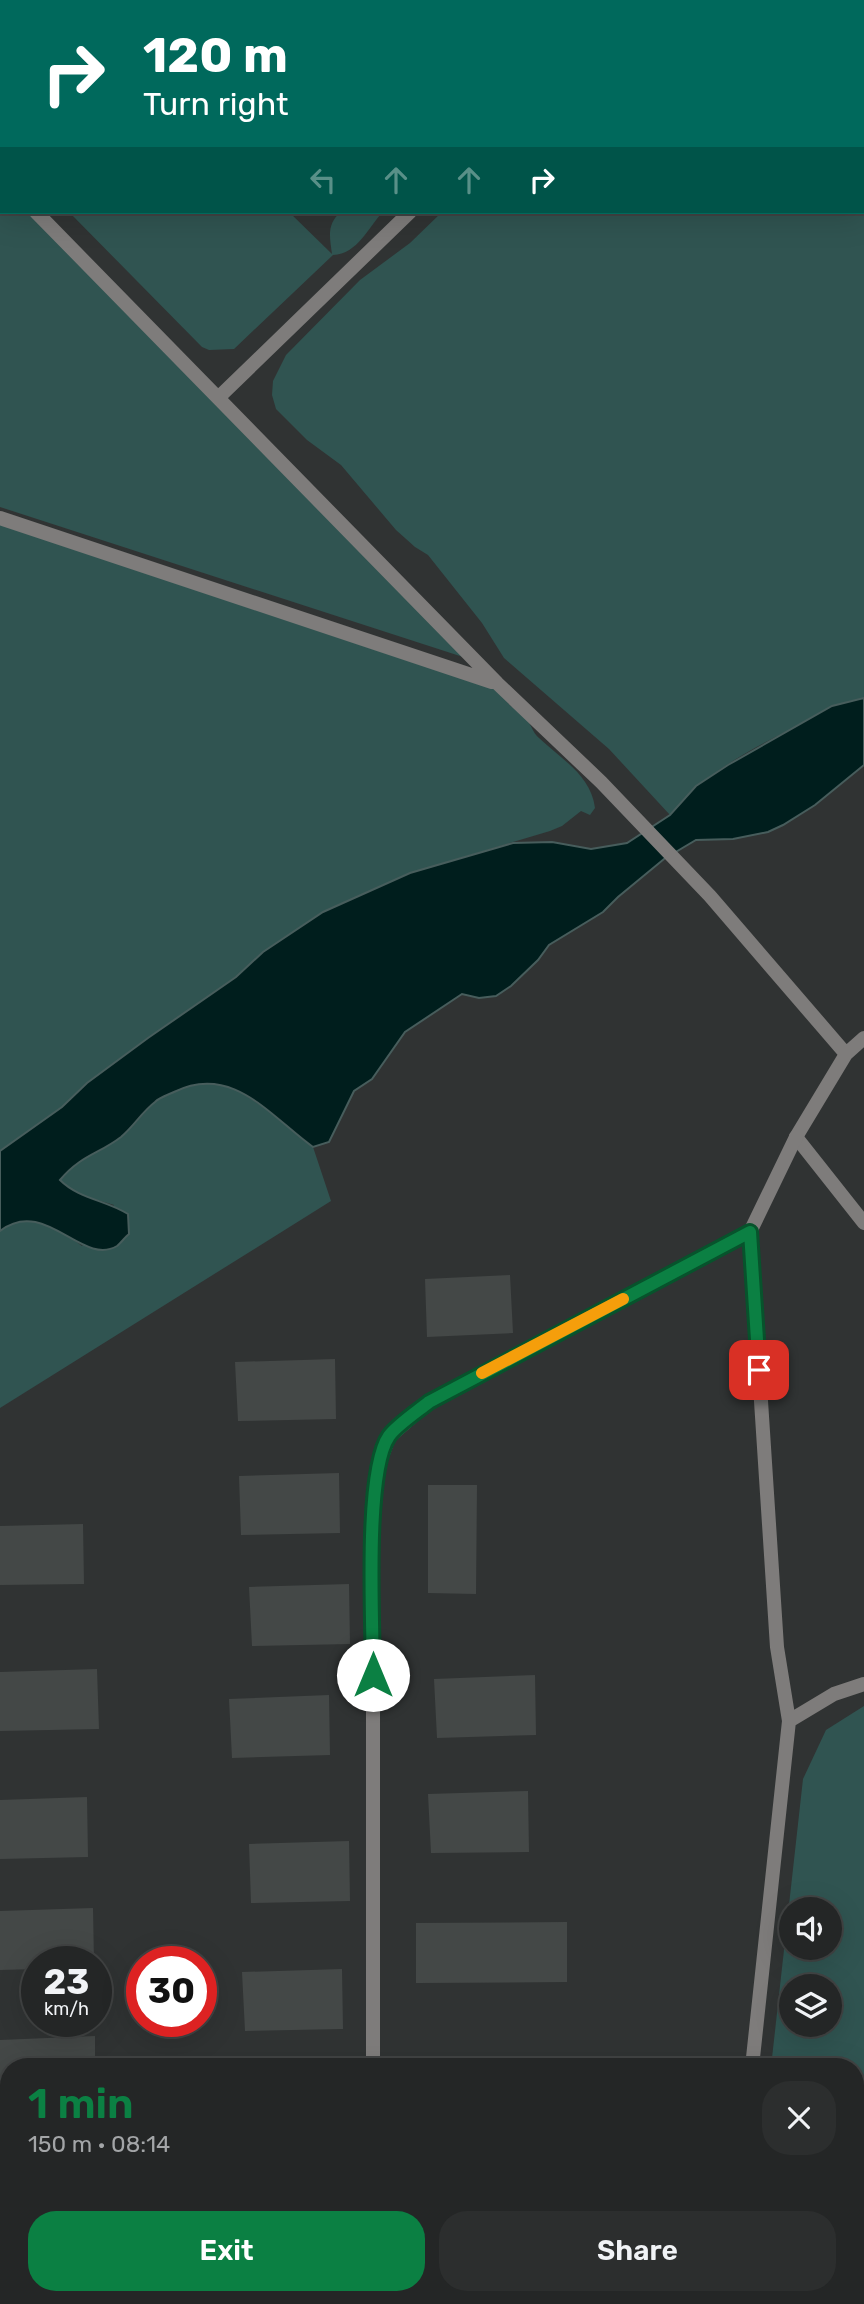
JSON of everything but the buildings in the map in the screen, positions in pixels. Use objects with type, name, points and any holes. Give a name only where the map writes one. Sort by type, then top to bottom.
[{"type":"street","points":[[38,214],[497,683],[601,782],[710,896],[846,1054]]},
{"type":"street","points":[[218,398],[408,214]]},
{"type":"street","points":[[0,518],[497,683]]},
{"type":"street","points":[[753,2058],[789,1721],[777,1647],[750,1232],[796,1137],[846,1054],[864,1038]]},
{"type":"street","points":[[796,1137],[864,1223]]},
{"type":"street","points":[[373,2058],[373,1508],[378,1467],[388,1437],[429,1402],[750,1232]]},
{"type":"street","points":[[789,1721],[834,1694],[864,1684]]},
{"type":"shaded area","points":[[0,214],[40,214],[463,657],[0,507]]},
{"type":"shaded area","points":[[71,214],[291,214],[332,254],[331,226],[339,214],[381,214],[356,245],[333,255],[234,349],[209,350],[202,347]]},
{"type":"shaded area","points":[[440,214],[864,214],[864,698],[850,701],[753,749],[708,779],[670,815],[609,749],[504,658],[482,623],[428,555],[396,530],[341,465],[307,440],[276,409],[272,395],[273,381],[286,355],[360,280],[410,243]]},
{"type":"shaded area","points":[[0,520],[500,687],[511,706],[520,712],[537,736],[581,777],[588,786],[595,808],[590,815],[581,811],[562,826],[550,831],[410,873],[323,912],[263,952],[236,977],[148,1038],[87,1083],[62,1107],[0,1151]]},
{"type":"shaded area","points":[[864,698],[864,765],[815,805],[768,832],[733,839],[696,840],[664,859],[603,912],[549,945],[538,960],[511,986],[496,996],[479,998],[462,994],[405,1032],[372,1079],[354,1091],[329,1142],[313,1147],[265,1108],[232,1088],[214,1084],[195,1085],[157,1100],[121,1137],[75,1165],[60,1180],[84,1195],[128,1214],[129,1234],[117,1246],[104,1250],[90,1248],[48,1226],[32,1222],[17,1222],[0,1231],[0,1151],[62,1107],[87,1083],[148,1038],[236,977],[263,952],[323,912],[410,873],[513,843],[552,842],[591,849],[627,843],[670,815],[696,786],[728,765],[832,706]]},
{"type":"shaded area","points":[[202,1082],[233,1087],[272,1113],[313,1147],[331,1201],[0,1408],[0,1231],[10,1225],[32,1222],[53,1228],[82,1246],[114,1205],[74,1193],[60,1180],[71,1167],[132,1127],[155,1101],[186,1086]]},
{"type":"shaded area","points":[[864,1706],[864,2058],[772,2058],[779,1995],[779,2037],[842,2037],[842,1974],[781,1974],[783,1960],[842,1960],[842,1897],[790,1897],[803,1779],[826,1730]]},
{"type":"slow traffic","points":[[482,1373],[623,1299]]},
{"type":"route","points":[[373,1675],[373,1508],[378,1467],[388,1437],[429,1402],[750,1232],[759,1370]]}]
